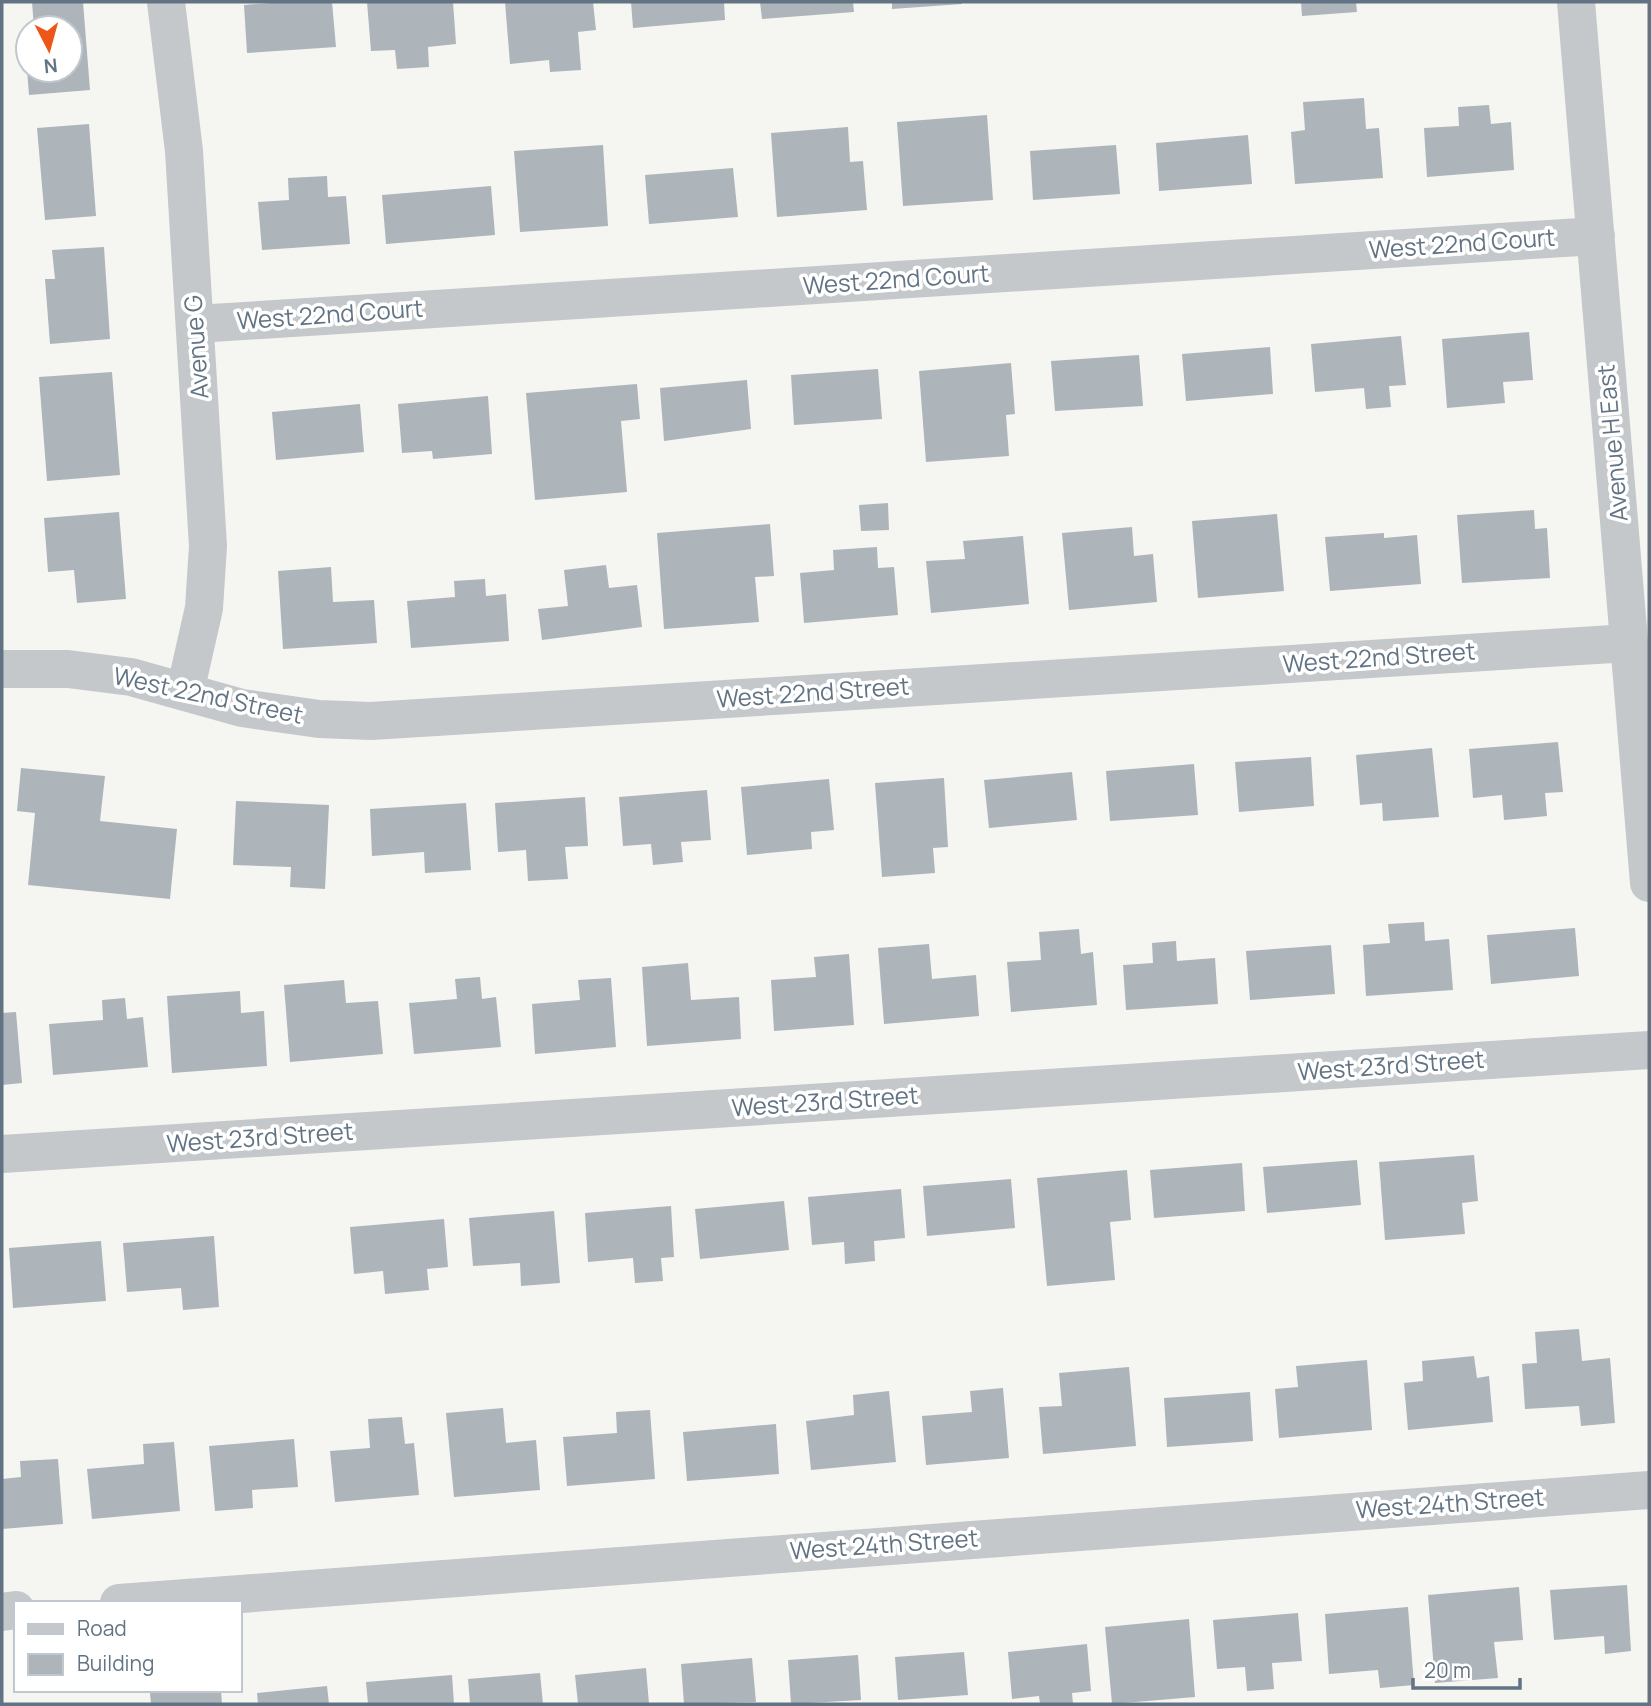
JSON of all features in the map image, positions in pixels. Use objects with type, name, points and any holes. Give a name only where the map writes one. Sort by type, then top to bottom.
[{"type":"street","name":"Avenue G","points":[[166,2],[184,151],[208,546],[204,608],[185,692]]},
{"type":"street","name":"Avenue H East","points":[[1576,2],[1649,883]]},
{"type":"street","name":"West 22nd Court","points":[[196,324],[1596,236]]},
{"type":"street","name":"West 22nd Street","points":[[2,669],[68,669],[131,677],[242,708],[319,719],[371,721],[1629,643]]},
{"type":"street","name":"West 23rd Street","points":[[2,1154],[1649,1050]]},
{"type":"street","name":"West 24th Street","points":[[146,1601],[1649,1490]]},
{"type":"building","points":[[32,2],[83,2],[84,14],[33,14]]},
{"type":"building","points":[[332,2],[336,47],[247,53],[244,5]]},
{"type":"building","points":[[367,2],[453,2],[456,44],[428,47],[429,67],[397,69],[395,50],[371,51]]},
{"type":"building","points":[[505,2],[593,2],[596,30],[578,32],[581,70],[550,72],[549,60],[510,64]]},
{"type":"building","points":[[631,2],[724,2],[725,20],[633,28]]},
{"type":"building","points":[[760,2],[853,2],[854,12],[762,19]]},
{"type":"building","points":[[892,2],[962,2],[962,4],[892,9]]},
{"type":"building","points":[[1301,2],[1356,2],[1357,12],[1302,16]]},
{"type":"building","points":[[84,15],[90,90],[29,95],[28,84],[84,84]]},
{"type":"building","points":[[1364,98],[1366,129],[1379,128],[1383,178],[1295,184],[1291,132],[1305,130],[1303,102]]},
{"type":"building","points":[[1489,105],[1491,124],[1511,122],[1514,170],[1427,177],[1424,128],[1459,126],[1458,107]]},
{"type":"building","points":[[987,115],[993,200],[903,206],[897,122]]},
{"type":"building","points":[[89,124],[96,216],[45,220],[37,128]]},
{"type":"building","points":[[848,127],[850,162],[863,161],[867,210],[777,217],[771,133]]},
{"type":"building","points":[[1248,135],[1252,184],[1159,191],[1156,143]]},
{"type":"building","points":[[603,145],[608,226],[520,232],[514,151]]},
{"type":"building","points":[[1116,145],[1120,194],[1033,200],[1030,151]]},
{"type":"building","points":[[733,168],[738,217],[649,224],[645,175]]},
{"type":"building","points":[[327,176],[328,197],[346,196],[350,244],[262,250],[258,202],[289,200],[288,178]]},
{"type":"building","points":[[491,186],[495,235],[386,244],[382,195]]},
{"type":"building","points":[[104,247],[110,339],[50,344],[45,279],[55,279],[52,250]]},
{"type":"building","points":[[1529,332],[1533,380],[1503,382],[1505,403],[1447,408],[1442,339]]},
{"type":"building","points":[[1401,336],[1406,385],[1389,386],[1391,407],[1366,409],[1364,388],[1315,392],[1311,344]]},
{"type":"building","points":[[1270,347],[1273,394],[1186,401],[1182,354]]},
{"type":"building","points":[[1139,355],[1143,406],[1055,411],[1051,361]]},
{"type":"building","points":[[1011,363],[1015,414],[1006,415],[1009,456],[926,462],[919,371]]},
{"type":"building","points":[[878,369],[882,419],[794,425],[791,375]]},
{"type":"building","points":[[112,372],[120,475],[47,481],[39,377]]},
{"type":"building","points":[[747,380],[751,429],[664,441],[660,388]]},
{"type":"building","points":[[637,384],[640,419],[621,421],[627,492],[535,500],[526,393]]},
{"type":"building","points":[[488,396],[492,454],[433,459],[432,451],[402,453],[398,404]]},
{"type":"building","points":[[360,404],[364,452],[276,460],[272,412]]},
{"type":"building","points":[[888,503],[889,530],[861,531],[859,505]]},
{"type":"building","points":[[1534,510],[1535,529],[1547,528],[1550,578],[1462,583],[1457,515]]},
{"type":"building","points":[[119,512],[126,599],[77,603],[74,570],[48,572],[44,518]]},
{"type":"building","points":[[1277,514],[1284,591],[1198,598],[1192,521]]},
{"type":"building","points":[[770,524],[774,576],[755,577],[759,622],[664,629],[657,533]]},
{"type":"building","points":[[1132,527],[1134,556],[1153,554],[1157,602],[1069,610],[1062,533]]},
{"type":"building","points":[[1384,533],[1384,538],[1417,535],[1421,584],[1330,591],[1325,537]]},
{"type":"building","points":[[1023,536],[1029,604],[931,613],[926,561],[965,559],[963,541]]},
{"type":"building","points":[[877,547],[878,568],[894,567],[898,615],[804,623],[800,573],[834,570],[833,550]]},
{"type":"building","points":[[606,565],[609,588],[637,585],[642,627],[542,640],[538,609],[568,606],[564,570]]},
{"type":"building","points":[[331,567],[333,602],[374,600],[377,643],[283,649],[278,571]]},
{"type":"building","points":[[485,579],[486,596],[506,594],[509,641],[411,648],[407,601],[455,597],[454,581]]},
{"type":"building","points":[[1558,742],[1563,792],[1545,793],[1547,816],[1504,820],[1502,795],[1473,798],[1469,749]]},
{"type":"building","points":[[1432,748],[1439,817],[1383,821],[1382,803],[1360,805],[1356,755]]},
{"type":"building","points":[[1311,757],[1314,806],[1239,812],[1235,762]]},
{"type":"building","points":[[1194,764],[1198,815],[1110,821],[1106,771]]},
{"type":"building","points":[[21,768],[105,776],[100,821],[177,829],[170,899],[28,885],[35,813],[17,811]]},
{"type":"building","points":[[1072,772],[1077,820],[989,828],[984,780]]},
{"type":"building","points":[[944,778],[948,847],[933,848],[935,873],[882,877],[875,783]]},
{"type":"building","points":[[829,779],[834,830],[811,832],[812,849],[747,855],[741,787]]},
{"type":"building","points":[[707,790],[711,840],[681,842],[683,862],[653,865],[651,844],[623,846],[619,797]]},
{"type":"building","points":[[585,797],[588,846],[565,847],[568,879],[528,881],[526,850],[498,852],[495,803]]},
{"type":"building","points":[[236,801],[329,805],[325,889],[290,887],[291,867],[233,865]]},
{"type":"building","points":[[466,803],[471,870],[425,873],[424,852],[372,856],[370,809]]},
{"type":"building","points":[[1424,922],[1425,941],[1449,939],[1453,990],[1366,996],[1363,945],[1390,943],[1388,924]]},
{"type":"building","points":[[1575,928],[1579,976],[1491,984],[1487,935]]},
{"type":"building","points":[[1079,929],[1081,954],[1093,952],[1097,1005],[1011,1012],[1007,962],[1041,960],[1039,932]]},
{"type":"building","points":[[1176,941],[1177,961],[1215,958],[1218,1004],[1126,1010],[1123,965],[1153,963],[1152,943]]},
{"type":"building","points":[[929,944],[932,979],[976,975],[979,1016],[884,1024],[878,948]]},
{"type":"building","points":[[1331,945],[1335,994],[1250,1000],[1246,951]]},
{"type":"building","points":[[849,954],[854,1025],[774,1031],[771,980],[816,977],[814,957]]},
{"type":"building","points":[[688,963],[691,1000],[739,997],[741,1039],[647,1046],[642,967]]},
{"type":"building","points":[[480,977],[482,999],[496,997],[501,1047],[414,1054],[409,1003],[457,999],[455,979]]},
{"type":"building","points":[[611,978],[616,1047],[535,1054],[532,1004],[580,1000],[578,980]]},
{"type":"building","points":[[344,980],[346,1003],[378,1001],[383,1054],[290,1062],[284,985]]},
{"type":"building","points":[[240,991],[241,1013],[264,1011],[267,1066],[172,1073],[167,996]]},
{"type":"building","points":[[125,998],[127,1019],[143,1017],[148,1067],[53,1075],[49,1024],[103,1020],[102,1000]]},
{"type":"building","points":[[16,1012],[22,1083],[2,1085],[2,1013]]},
{"type":"building","points":[[1474,1155],[1478,1201],[1462,1203],[1465,1234],[1385,1240],[1379,1162]]},
{"type":"building","points":[[1357,1160],[1361,1205],[1267,1213],[1263,1167]]},
{"type":"building","points":[[1242,1163],[1245,1211],[1154,1218],[1150,1170]]},
{"type":"building","points":[[1127,1170],[1131,1220],[1110,1222],[1115,1280],[1047,1286],[1037,1178]]},
{"type":"building","points":[[1011,1179],[1015,1228],[927,1236],[923,1186]]},
{"type":"building","points":[[901,1189],[905,1238],[874,1241],[875,1261],[845,1264],[844,1242],[812,1245],[808,1197]]},
{"type":"building","points":[[784,1201],[789,1250],[700,1259],[695,1209]]},
{"type":"building","points":[[671,1206],[674,1257],[661,1258],[663,1281],[635,1283],[633,1258],[588,1262],[585,1213]]},
{"type":"building","points":[[554,1211],[560,1283],[521,1286],[520,1263],[473,1266],[469,1218]]},
{"type":"building","points":[[444,1219],[448,1267],[427,1269],[429,1290],[385,1294],[383,1271],[354,1274],[350,1227]]},
{"type":"building","points":[[214,1236],[219,1307],[183,1310],[181,1288],[127,1292],[123,1243]]},
{"type":"building","points":[[101,1241],[106,1301],[13,1308],[9,1248]]},
{"type":"building","points":[[1579,1329],[1582,1361],[1610,1358],[1615,1423],[1581,1426],[1579,1406],[1525,1409],[1522,1364],[1537,1363],[1535,1332]]},
{"type":"building","points":[[1474,1356],[1477,1378],[1489,1376],[1493,1422],[1408,1430],[1404,1383],[1423,1381],[1422,1361]]},
{"type":"building","points":[[1367,1360],[1372,1430],[1279,1438],[1275,1389],[1298,1387],[1296,1366]]},
{"type":"building","points":[[1129,1367],[1136,1446],[1043,1454],[1039,1407],[1062,1406],[1059,1373]]},
{"type":"building","points":[[1003,1388],[1009,1458],[926,1465],[922,1416],[972,1412],[970,1391]]},
{"type":"building","points":[[889,1391],[896,1462],[811,1470],[806,1421],[854,1415],[853,1395]]},
{"type":"building","points":[[1250,1392],[1253,1441],[1167,1447],[1164,1398]]},
{"type":"building","points":[[503,1408],[506,1443],[536,1440],[540,1490],[454,1497],[446,1413]]},
{"type":"building","points":[[650,1410],[655,1479],[567,1486],[563,1437],[617,1433],[616,1412]]},
{"type":"building","points":[[402,1417],[405,1444],[414,1443],[419,1495],[335,1502],[330,1451],[370,1448],[368,1419]]},
{"type":"building","points":[[776,1424],[779,1474],[687,1481],[683,1432]]},
{"type":"building","points":[[294,1439],[298,1487],[252,1490],[253,1508],[215,1511],[209,1446]]},
{"type":"building","points":[[174,1442],[180,1511],[92,1519],[87,1469],[144,1464],[143,1444]]},
{"type":"building","points":[[58,1459],[63,1524],[2,1529],[2,1479],[21,1477],[20,1461]]},
{"type":"building","points":[[1627,1585],[1631,1651],[1605,1654],[1604,1636],[1554,1640],[1550,1590]]},
{"type":"building","points":[[1519,1587],[1523,1640],[1494,1642],[1498,1678],[1435,1683],[1428,1595]]},
{"type":"building","points":[[1408,1607],[1414,1685],[1380,1688],[1378,1670],[1329,1674],[1325,1614]]},
{"type":"building","points":[[1298,1613],[1302,1661],[1272,1663],[1274,1689],[1247,1691],[1245,1667],[1217,1669],[1213,1620]]},
{"type":"building","points":[[1189,1619],[1195,1697],[1112,1704],[1105,1627]]},
{"type":"building","points":[[1087,1644],[1091,1691],[1072,1693],[1073,1704],[1040,1704],[1039,1696],[1012,1699],[1008,1652]]},
{"type":"building","points":[[964,1652],[968,1695],[898,1700],[895,1657]]},
{"type":"building","points":[[858,1655],[861,1700],[791,1704],[788,1660]]},
{"type":"building","points":[[752,1658],[756,1702],[684,1704],[681,1664]]},
{"type":"building","points":[[646,1668],[649,1704],[578,1704],[575,1675]]},
{"type":"building","points":[[540,1673],[543,1704],[470,1704],[468,1679]]},
{"type":"building","points":[[452,1675],[454,1704],[368,1704],[366,1682]]},
{"type":"building","points":[[327,1686],[329,1704],[258,1704],[257,1693]]},
{"type":"building","points":[[221,1692],[222,1704],[151,1704],[150,1693]]}]
